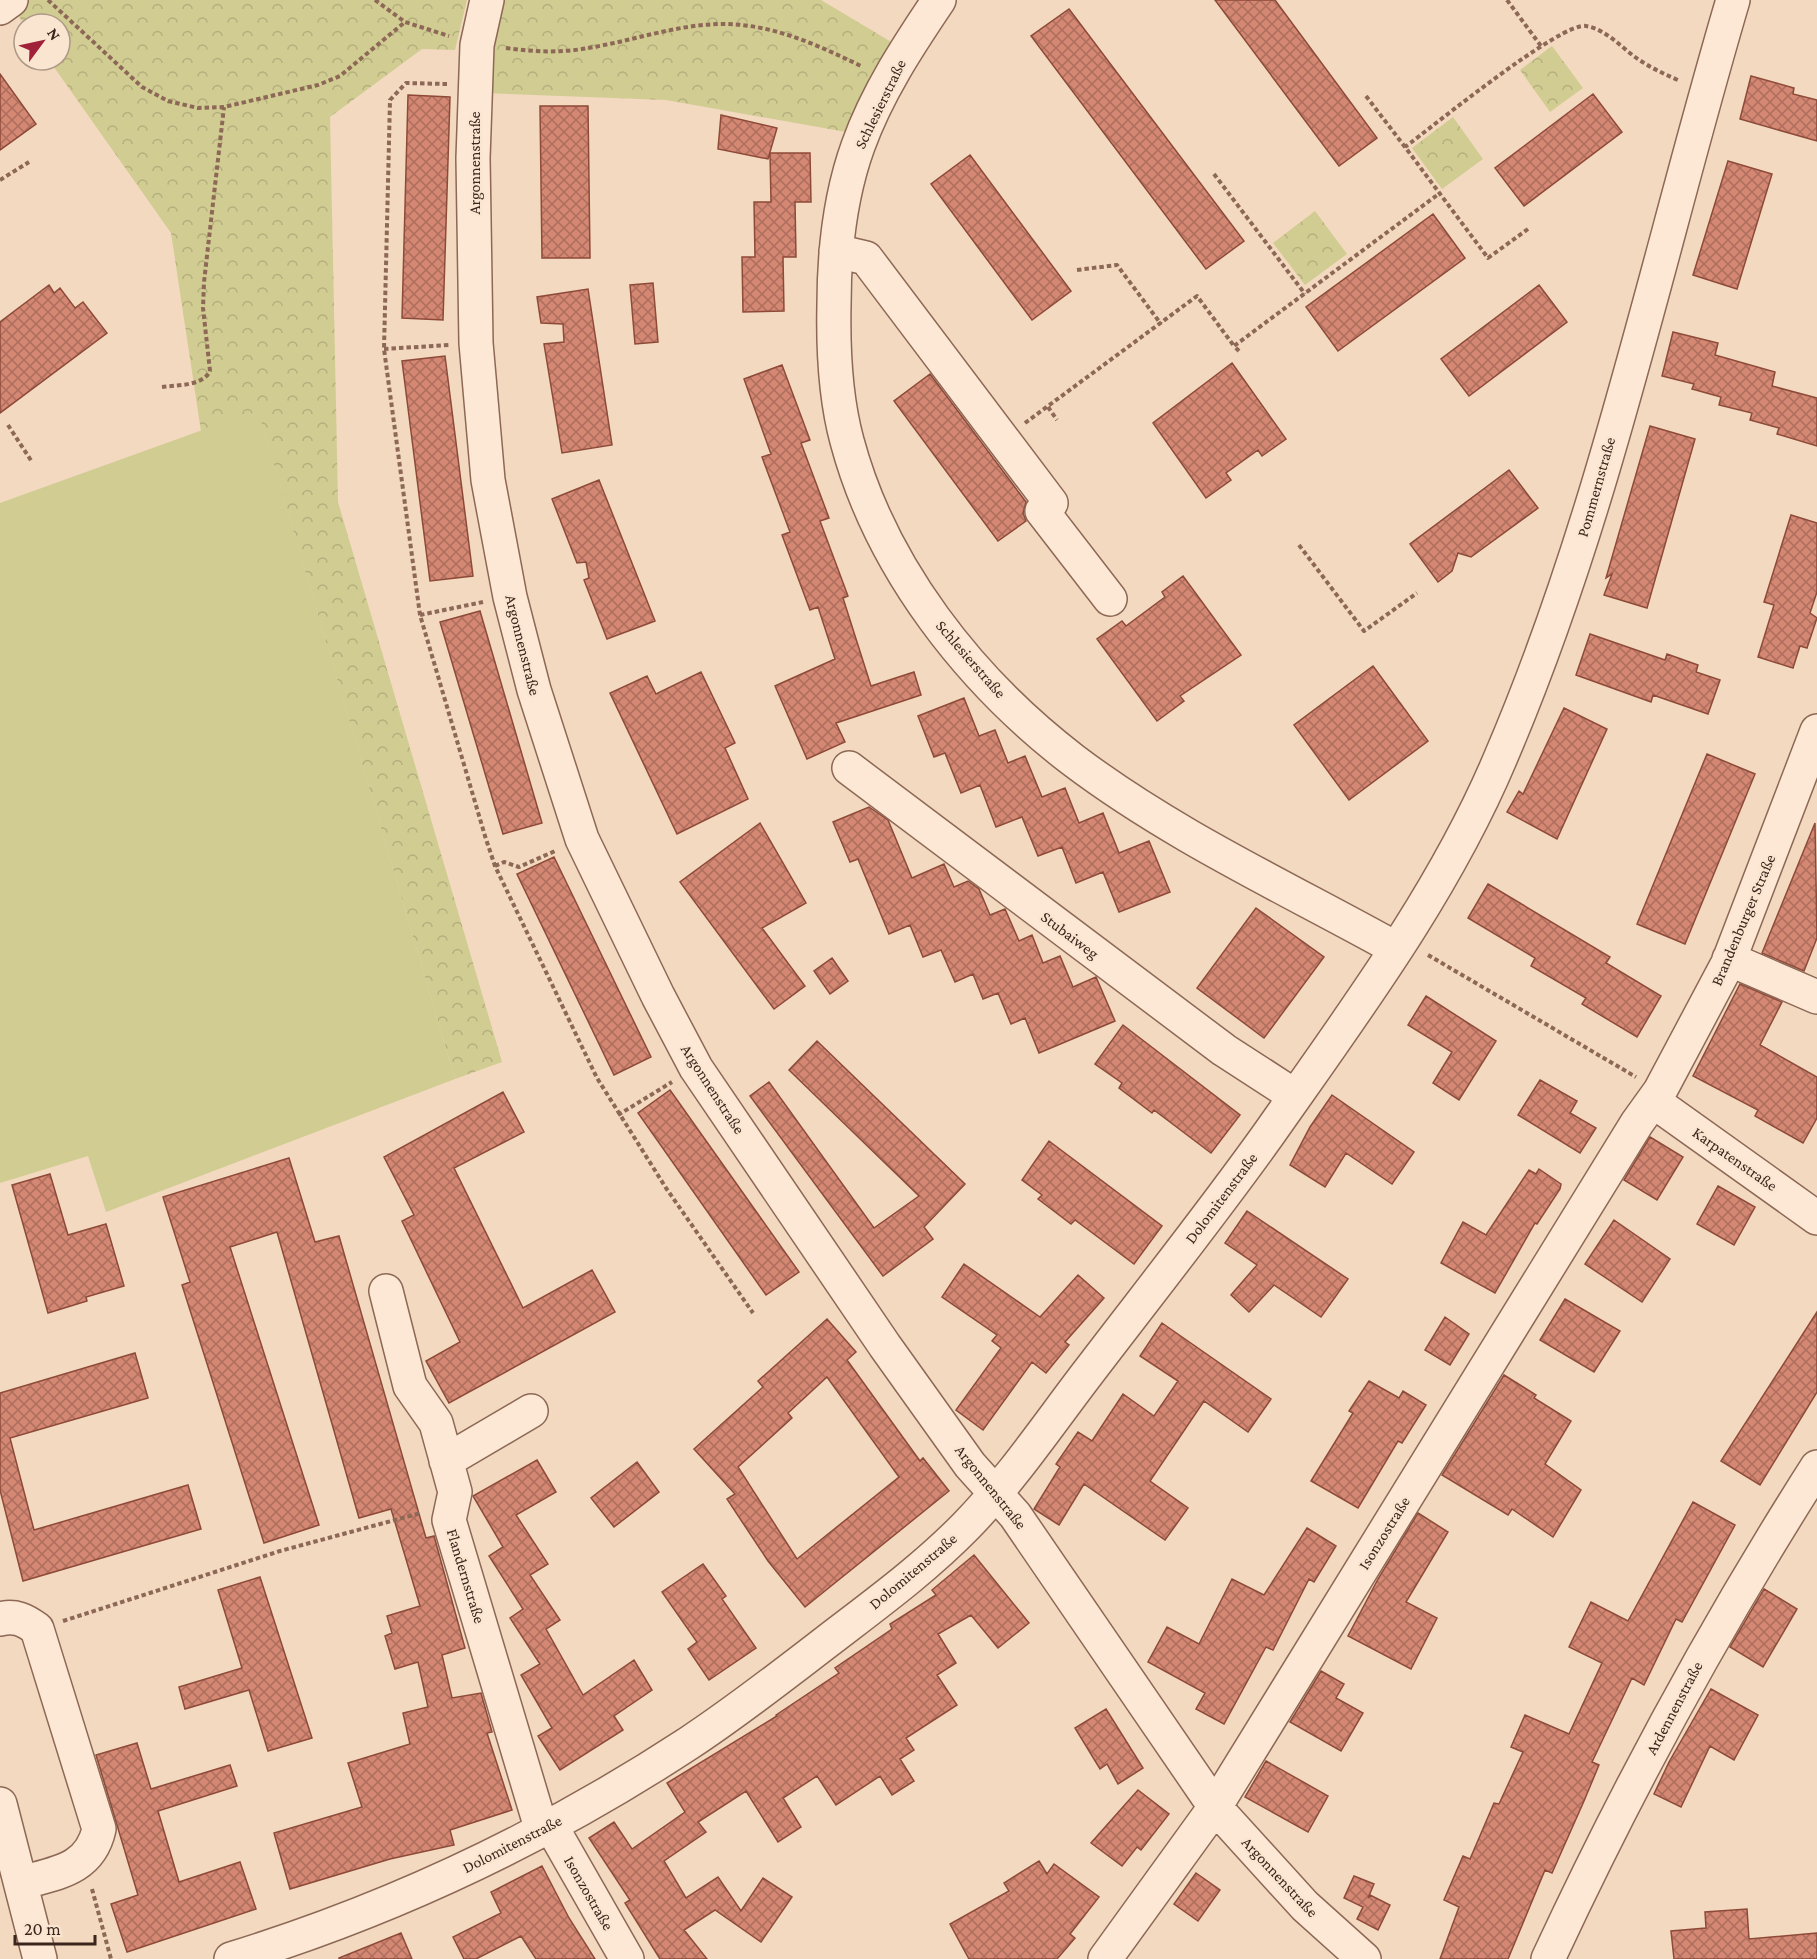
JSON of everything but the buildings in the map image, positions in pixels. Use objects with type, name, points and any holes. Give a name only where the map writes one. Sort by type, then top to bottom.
[{"type":"street","points":[[0,8],[11,0]]},
{"type":"street","name":"Argonnenstraße","points":[[487,0],[477,45],[475,84],[477,343],[488,480],[510,597],[534,690],[582,839],[696,1068],[898,1364],[970,1465],[1015,1515],[1215,1806],[1305,1906],[1364,1959]]},
{"type":"street","name":"Schlesierstraße","points":[[939,0],[888,79],[858,146],[843,200],[836,251],[834,348],[846,440],[872,514],[922,601],[962,653],[992,688],[1073,759],[1165,822],[1398,944]]},
{"type":"street","name":"Pommernstraße","points":[[1398,944],[1440,881],[1473,819],[1517,721],[1563,596],[1640,339],[1705,92],[1733,0]]},
{"type":"street","points":[[836,251],[866,258],[1051,503],[1042,511],[1110,599]]},
{"type":"street","name":"Brandenburger Straße","points":[[1646,1089],[1730,959],[1805,801],[1817,731]]},
{"type":"street","name":"Stubaiweg","points":[[849,768],[1224,1050],[1295,1096]]},
{"type":"street","name":"Dolomitenstraße","points":[[231,1959],[293,1940],[384,1904],[484,1861],[546,1829],[689,1743],[749,1701],[937,1554],[996,1493],[1237,1179],[1398,944]]},
{"type":"street","points":[[1730,959],[1817,997]]},
{"type":"street","name":"Karpatenstraße","points":[[1646,1089],[1817,1218]]},
{"type":"street","name":"Isonzostraße","points":[[1105,1959],[1215,1806],[1637,1123],[1646,1089]]},
{"type":"street","name":"Flandernstraße","points":[[386,1291],[411,1386],[436,1423],[455,1492],[449,1520],[546,1829]]},
{"type":"street","points":[[446,1461],[531,1412]]},
{"type":"street","name":"Ardennenstraße","points":[[1548,1959],[1634,1783],[1699,1662],[1769,1542],[1817,1467]]},
{"type":"street","points":[[0,1619],[9,1617],[26,1620],[37,1629],[99,1828],[96,1845],[84,1859],[72,1868],[21,1884]]},
{"type":"street","points":[[0,1804],[40,1959]]},
{"type":"street","name":"Isonzostraße","points":[[546,1829],[627,1959]]},
{"type":"path","points":[[48,0],[142,87],[178,103],[198,108],[224,107],[318,85],[340,76],[405,22]]},
{"type":"path","points":[[375,0],[405,22],[477,45],[531,51],[586,49],[681,29],[720,24],[749,27],[814,43],[888,79]]},
{"type":"path","points":[[1507,0],[1541,46]]},
{"type":"path","points":[[1405,147],[1541,46],[1566,30],[1582,25],[1598,29],[1660,72],[1705,92]]},
{"type":"path","points":[[475,84],[406,83],[390,100],[384,349],[420,615],[495,866],[549,981],[618,1115],[753,1313]]},
{"type":"path","points":[[1366,96],[1488,258],[1528,228]]},
{"type":"path","points":[[162,387],[199,381],[207,378],[210,371],[203,308],[204,282],[224,107]]},
{"type":"path","points":[[0,180],[29,162]]},
{"type":"path","points":[[1214,174],[1305,294]]},
{"type":"path","points":[[1234,346],[1440,193]]},
{"type":"path","points":[[1077,270],[1117,265],[1161,324]]},
{"type":"path","points":[[1018,429],[1197,296],[1239,351]]},
{"type":"path","points":[[384,349],[413,347]]},
{"type":"path","points":[[1048,407],[1057,420]]},
{"type":"path","points":[[8,425],[32,462]]},
{"type":"path","points":[[1299,545],[1364,631],[1418,593]]},
{"type":"path","points":[[420,615],[510,597]]},
{"type":"path","points":[[495,866],[504,862],[519,867],[531,861]]},
{"type":"path","points":[[1398,944],[1646,1089]]},
{"type":"path","points":[[618,1115],[696,1068]]},
{"type":"path","points":[[37,1629],[280,1551],[453,1504]]},
{"type":"path","points":[[84,1859],[111,1959]]},
{"type":"green space","points":[[7,0],[467,0],[455,50],[422,49],[330,117],[338,502],[502,1062],[455,1079],[258,411],[201,431],[171,233],[57,72],[72,72],[72,12],[16,12]]},
{"type":"green space","points":[[501,0],[821,0],[898,46],[863,135],[666,100],[484,93]]},
{"type":"green space","points":[[1552,46],[1583,88],[1550,112],[1520,70]]},
{"type":"green space","points":[[1453,117],[1483,159],[1442,189],[1412,148]]},
{"type":"green space","points":[[1315,211],[1347,254],[1305,285],[1273,243]]},
{"type":"green space","points":[[258,410],[455,1079],[106,1212],[88,1156],[0,1183],[0,503]]}]
